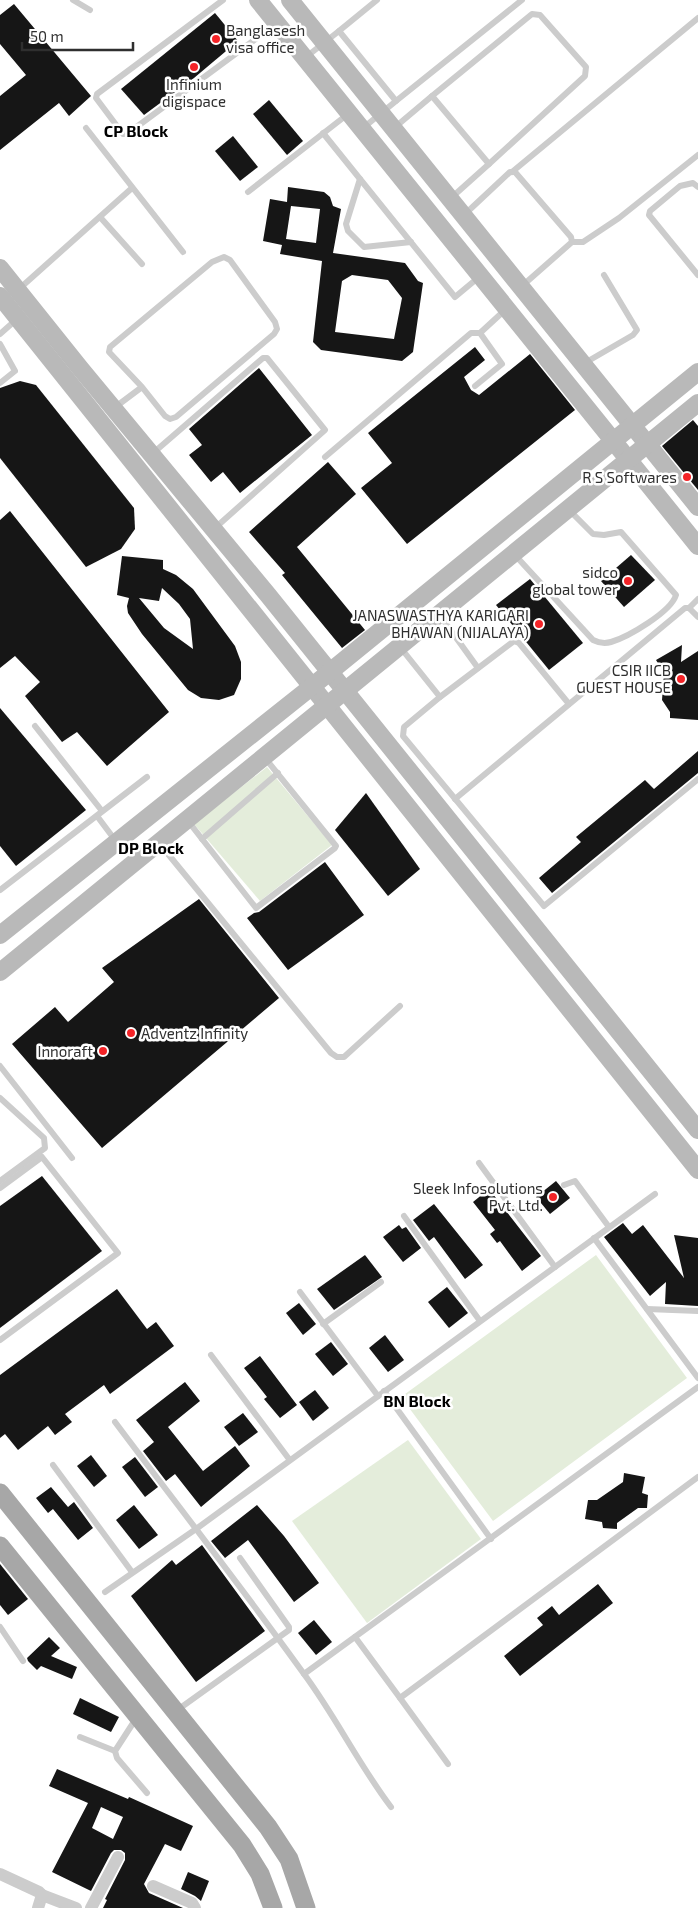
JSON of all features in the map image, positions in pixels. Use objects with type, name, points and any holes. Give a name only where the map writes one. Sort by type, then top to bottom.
[{"type":"main road","points":[[0,1493],[268,1826],[289,1859],[306,1908]]},
{"type":"main road","points":[[0,1546],[242,1845],[260,1874],[273,1908]]},
{"type":"main road","points":[[138,1716],[163,1696]]},
{"type":"street","points":[[258,0],[698,546]]},
{"type":"street","points":[[290,0],[698,507]]},
{"type":"street","points":[[0,268],[18,290],[28,321],[310,688],[698,1170]]},
{"type":"street","points":[[0,296],[28,321],[113,409],[151,454],[330,672],[698,1130]]},
{"type":"street","points":[[0,935],[118,843],[698,372]]},
{"type":"street","points":[[0,972],[566,508],[698,403]]},
{"type":"street","points":[[187,529],[202,515]]},
{"type":"street","points":[[91,1908],[118,1857]]},
{"type":"street","points":[[0,1874],[42,1895],[76,1908]]},
{"type":"street","points":[[153,1886],[192,1903],[195,1908]]},
{"type":"street","points":[[38,1908],[42,1895]]},
{"type":"lane","points":[[73,0],[90,10]]},
{"type":"lane","points":[[223,0],[97,94],[96,98],[123,134],[127,134],[277,23]]},
{"type":"lane","points":[[305,58],[377,0]]},
{"type":"lane","points":[[362,129],[522,0]]},
{"type":"lane","points":[[393,129],[532,14],[540,15],[586,67],[585,76],[450,199]]},
{"type":"lane","points":[[463,216],[512,172],[698,18]]},
{"type":"lane","points":[[339,31],[396,101]]},
{"type":"lane","points":[[432,96],[489,164]]},
{"type":"lane","points":[[248,192],[350,113]]},
{"type":"lane","points":[[86,128],[183,252]]},
{"type":"lane","points":[[323,133],[455,297],[480,276]]},
{"type":"lane","points":[[520,287],[572,242],[583,242],[619,218],[698,155]]},
{"type":"lane","points":[[512,172],[515,172],[571,237],[572,242]]},
{"type":"lane","points":[[360,179],[346,224],[348,231],[364,247],[411,242]]},
{"type":"lane","points":[[698,187],[693,183],[680,186],[650,211],[649,216],[698,275]]},
{"type":"lane","points":[[18,290],[132,188]]},
{"type":"lane","points":[[100,217],[142,264]]},
{"type":"lane","points":[[224,257],[230,260],[275,322],[277,329],[274,334],[176,418],[170,419],[165,416],[142,387],[114,359],[109,352],[110,347],[212,262],[224,257]]},
{"type":"lane","points":[[583,364],[633,335],[637,330],[604,275]]},
{"type":"lane","points":[[325,457],[471,333],[480,333],[507,309]]},
{"type":"lane","points":[[0,334],[28,321]]},
{"type":"lane","points":[[475,386],[502,364],[480,333]]},
{"type":"lane","points":[[0,344],[15,370],[0,383]]},
{"type":"lane","points":[[151,454],[263,358],[267,358],[325,430],[213,529]]},
{"type":"lane","points":[[113,409],[142,387]]},
{"type":"lane","points":[[513,553],[592,640],[600,644],[611,642],[638,630],[674,603],[676,596],[620,532],[604,535],[593,534],[566,508]]},
{"type":"lane","points":[[455,799],[698,599]]},
{"type":"lane","points":[[689,608],[698,617]]},
{"type":"lane","points":[[439,614],[478,668]]},
{"type":"lane","points":[[569,704],[516,641],[440,697],[404,728],[403,736],[541,904],[546,906],[698,779]]},
{"type":"lane","points":[[400,646],[440,697]]},
{"type":"lane","points":[[35,726],[99,813],[118,843]]},
{"type":"lane","points":[[186,818],[256,908],[336,848],[263,756]]},
{"type":"lane","points":[[202,838],[278,773]]},
{"type":"lane","points":[[1,888],[146,777]]},
{"type":"lane","points":[[158,842],[331,1053],[337,1057],[344,1057],[400,1006]]},
{"type":"lane","points":[[0,1066],[72,1158]]},
{"type":"lane","points":[[0,1098],[44,1138],[45,1148],[0,1181]]},
{"type":"lane","points":[[0,1188],[42,1157],[118,1253],[0,1340]]},
{"type":"lane","points":[[479,1163],[555,1267]]},
{"type":"lane","points":[[564,1185],[572,1180],[575,1181],[609,1227]]},
{"type":"lane","points":[[105,1592],[196,1529],[289,1459],[655,1194]]},
{"type":"lane","points":[[404,1216],[480,1321]]},
{"type":"lane","points":[[594,1238],[697,1376]]},
{"type":"lane","points":[[323,1324],[381,1282]]},
{"type":"lane","points":[[300,1292],[378,1396]]},
{"type":"lane","points":[[647,1309],[698,1311]]},
{"type":"lane","points":[[211,1355],[289,1459]]},
{"type":"lane","points":[[304,1674],[698,1387]]},
{"type":"lane","points":[[384,1391],[491,1539]]},
{"type":"lane","points":[[116,1422],[304,1674],[356,1752],[371,1781],[391,1807]]},
{"type":"lane","points":[[53,1465],[132,1572]]},
{"type":"lane","points":[[400,1698],[698,1477]]},
{"type":"lane","points":[[175,1711],[289,1630],[289,1627],[240,1558]]},
{"type":"lane","points":[[0,1627],[23,1662]]},
{"type":"lane","points":[[355,1638],[448,1764]]},
{"type":"lane","points":[[115,1752],[138,1716]]},
{"type":"lane","points":[[80,1737],[115,1752],[117,1758],[147,1793]]},
{"type":"green space","points":[[267,767],[332,845],[260,901],[194,824]]},
{"type":"green space","points":[[596,1255],[687,1378],[493,1521],[401,1397]]},
{"type":"green space","points":[[408,1440],[481,1539],[367,1623],[292,1521]]},
{"type":"building","points":[[14,4],[91,96],[69,116],[59,103],[0,150],[0,96],[26,75],[0,44],[0,15]]},
{"type":"building","points":[[215,13],[238,41],[194,78],[144,115],[121,89]]},
{"type":"building","points":[[269,100],[303,141],[287,155],[253,114]]},
{"type":"building","points":[[233,136],[258,167],[240,181],[215,151]]},
{"type":"building","points":[[288,187],[324,192],[330,197],[333,206],[341,209],[333,253],[405,263],[418,281],[423,283],[413,352],[402,361],[321,350],[313,342],[322,261],[280,254],[282,245],[263,241],[270,199],[287,202]],"holes":[[[291,206],[320,209],[316,243],[286,239]],[[352,275],[388,280],[402,298],[394,339],[335,332],[342,281]]]},
{"type":"building","points":[[475,347],[485,360],[464,377],[471,390],[479,395],[530,354],[575,410],[407,544],[361,488],[392,463],[368,433]]},
{"type":"building","points":[[259,368],[312,435],[240,493],[223,472],[211,482],[189,455],[202,445],[189,429]]},
{"type":"building","points":[[20,381],[36,385],[134,508],[135,529],[121,549],[86,567],[0,458],[0,388]]},
{"type":"building","name":"R S Softwares","points":[[693,420],[698,426],[698,490],[662,446]]},
{"type":"building","points":[[328,462],[356,494],[297,547],[365,630],[342,648],[282,575],[285,573],[249,532]]},
{"type":"building","points":[[10,511],[169,712],[107,766],[77,732],[62,742],[25,696],[40,682],[15,656],[0,668],[0,520]]},
{"type":"building","name":"sidco global tower","points":[[631,555],[655,580],[624,607],[601,581]]},
{"type":"building","points":[[122,556],[163,560],[163,569],[176,575],[193,589],[235,646],[241,662],[241,679],[234,695],[219,700],[201,698],[188,690],[142,634],[128,613],[129,598],[117,595]],"holes":[[[162,588],[179,604],[190,619],[193,649],[164,628],[139,598],[159,601]]]},
{"type":"building","name":"JANASWASTHYA KARIGARI BHAWAN (NIJALAYA)","points":[[530,579],[583,643],[549,670],[496,605]]},
{"type":"building","name":"CSIR IICB GUEST HOUSE","points":[[682,645],[681,662],[698,651],[698,720],[670,718],[670,712],[662,700],[664,673],[656,660]]},
{"type":"building","points":[[0,708],[86,810],[16,866],[0,846]]},
{"type":"building","points":[[698,751],[698,773],[552,893],[539,878],[581,842],[576,837],[645,780],[654,789]]},
{"type":"building","points":[[366,793],[420,869],[388,896],[335,830]]},
{"type":"building","points":[[325,862],[364,915],[288,970],[247,918],[259,912]]},
{"type":"building","name":"Adventz Infinity","points":[[199,899],[279,998],[102,1148],[12,1044],[55,1007],[68,1022],[114,982],[102,968]]},
{"type":"building","points":[[42,1176],[102,1251],[0,1328],[0,1206]]},
{"type":"building","name":"Sleek Infosolutions Pvt. Ltd.","points":[[556,1181],[570,1198],[550,1214],[536,1197]]},
{"type":"building","points":[[489,1189],[541,1256],[522,1271],[500,1241],[497,1243],[490,1234],[495,1230],[473,1202]]},
{"type":"building","points":[[434,1204],[483,1265],[465,1279],[434,1237],[429,1241],[413,1220]]},
{"type":"building","points":[[623,1223],[632,1234],[643,1225],[684,1278],[674,1235],[698,1238],[698,1306],[665,1304],[666,1282],[650,1296],[604,1237]]},
{"type":"building","points":[[399,1225],[402,1229],[406,1227],[421,1248],[403,1262],[383,1237]]},
{"type":"building","points":[[365,1255],[382,1277],[334,1310],[317,1289]]},
{"type":"building","points":[[447,1287],[468,1313],[449,1328],[428,1302]]},
{"type":"building","points":[[117,1289],[147,1329],[156,1322],[174,1346],[110,1394],[104,1385],[65,1414],[72,1422],[55,1435],[48,1426],[18,1450],[5,1434],[0,1438],[0,1375]]},
{"type":"building","points":[[299,1303],[316,1324],[303,1335],[286,1313]]},
{"type":"building","points":[[385,1335],[404,1360],[388,1372],[369,1348]]},
{"type":"building","points":[[331,1342],[348,1364],[333,1376],[315,1354]]},
{"type":"building","points":[[260,1356],[297,1405],[280,1418],[264,1399],[267,1397],[244,1368]]},
{"type":"building","points":[[185,1382],[200,1401],[168,1427],[203,1471],[235,1446],[250,1466],[201,1507],[175,1474],[166,1481],[143,1451],[154,1442],[136,1420]]},
{"type":"building","points":[[315,1390],[329,1408],[313,1421],[299,1402]]},
{"type":"building","points":[[243,1413],[258,1432],[239,1446],[224,1427]]},
{"type":"building","points":[[91,1455],[107,1476],[94,1487],[77,1466]]},
{"type":"building","points":[[135,1457],[158,1487],[145,1497],[122,1467]]},
{"type":"building","points":[[624,1473],[645,1477],[642,1493],[648,1495],[647,1508],[638,1508],[617,1523],[617,1529],[603,1528],[602,1522],[585,1519],[588,1500],[597,1500],[623,1482]]},
{"type":"building","points":[[51,1487],[68,1507],[74,1502],[93,1528],[78,1540],[53,1509],[48,1513],[36,1498]]},
{"type":"building","points":[[134,1505],[158,1535],[139,1549],[116,1520]]},
{"type":"building","points":[[257,1505],[284,1536],[319,1583],[294,1602],[248,1540],[225,1558],[211,1541]]},
{"type":"building","points":[[202,1545],[265,1631],[196,1682],[131,1596],[172,1560],[176,1565]]},
{"type":"building","points":[[0,1564],[28,1599],[8,1615],[0,1605]]},
{"type":"building","points":[[598,1584],[613,1603],[520,1676],[504,1656],[543,1625],[537,1618],[552,1606],[559,1615]]},
{"type":"building","points":[[314,1620],[332,1642],[316,1655],[298,1633]]},
{"type":"building","points":[[49,1637],[60,1648],[51,1656],[77,1667],[72,1679],[41,1666],[37,1670],[28,1661],[27,1658]]},
{"type":"building","points":[[80,1698],[119,1717],[111,1732],[73,1714]]},
{"type":"building","points":[[57,1769],[128,1799],[129,1797],[193,1826],[181,1851],[165,1844],[144,1884],[149,1893],[183,1908],[103,1908],[107,1900],[105,1899],[125,1860],[125,1853],[121,1850],[114,1850],[111,1853],[91,1891],[52,1872],[88,1803],[49,1786]],"holes":[[[101,1807],[123,1817],[113,1839],[92,1828]]]},
{"type":"building","points":[[188,1872],[209,1881],[201,1901],[181,1889]]},
{"type":"place","name":"Banglasesh visa office","points":[[216,39]]},
{"type":"place","name":"Infinium digispace","points":[[194,67]]},
{"type":"place","name":"R S Softwares","points":[[687,477]]},
{"type":"place","name":"sidco global tower","points":[[628,581]]},
{"type":"place","name":"JANASWASTHYA KARIGARI BHAWAN (NIJALAYA)","points":[[539,624]]},
{"type":"place","name":"CSIR IICB GUEST HOUSE","points":[[681,679]]},
{"type":"place","name":"Adventz Infinity","points":[[131,1033]]},
{"type":"place","name":"Innoraft","points":[[103,1051]]},
{"type":"place","name":"Sleek Infosolutions Pvt. Ltd.","points":[[553,1197]]},
{"type":"district","name":"CP Block","points":[[136,130]]},
{"type":"district","name":"DP Block","points":[[151,847]]},
{"type":"district","name":"BN Block","points":[[417,1400]]}]
